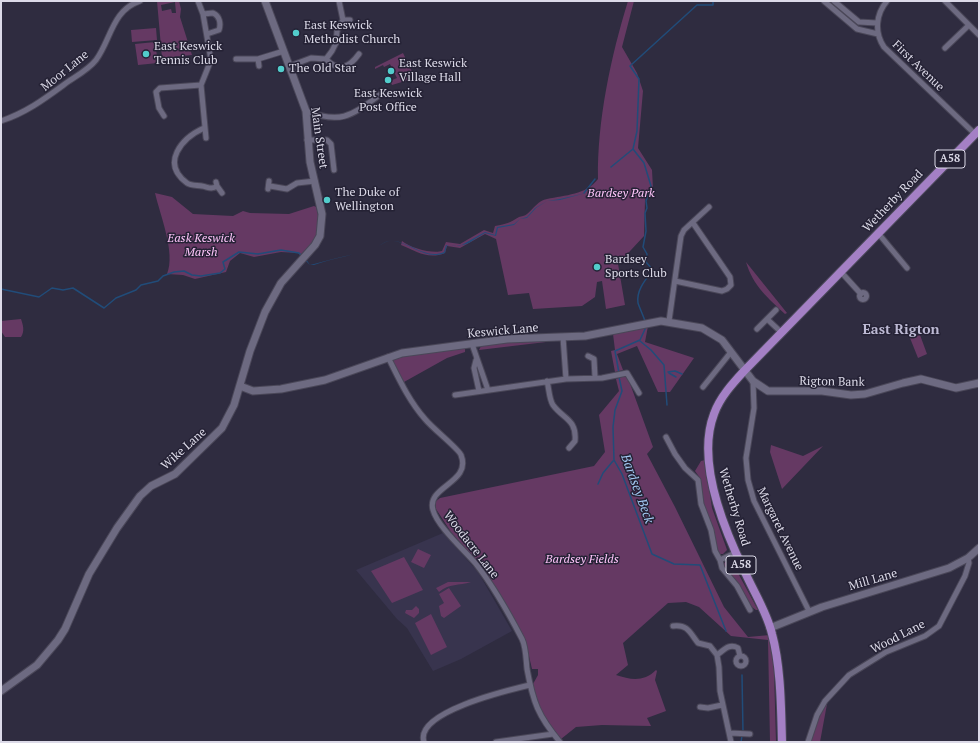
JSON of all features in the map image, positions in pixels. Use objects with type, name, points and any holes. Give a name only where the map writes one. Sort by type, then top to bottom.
[{"type":"main road","name":"Wetherby Road","points":[[782,742],[779,685],[770,628],[735,553],[712,483],[709,465],[708,439],[714,414],[719,402],[745,370],[977,132]]},
{"type":"street","name":"Moor Lane","points":[[1,121],[38,105],[88,67],[99,55],[122,12],[140,1]]},
{"type":"street","points":[[198,1],[203,14],[210,60],[201,85],[206,138]]},
{"type":"street","name":"Main Street","points":[[265,1],[306,111],[307,140],[322,214],[322,224],[318,241],[304,257]]},
{"type":"street","points":[[326,59],[336,43],[337,31],[342,20],[339,1]]},
{"type":"street","points":[[824,1],[857,30],[878,34]]},
{"type":"street","points":[[834,1],[859,22],[877,23]]},
{"type":"street","name":"First Avenue","points":[[888,1],[881,11],[877,23],[878,34],[886,50],[977,132]]},
{"type":"street","points":[[945,1],[979,35]]},
{"type":"street","points":[[203,14],[213,13],[217,15],[219,19],[219,30],[207,34]]},
{"type":"street","points":[[342,20],[350,20]]},
{"type":"street","points":[[946,48],[969,25]]},
{"type":"street","points":[[236,59],[258,59],[284,51]]},
{"type":"street","points":[[290,66],[311,58],[326,59],[331,65],[338,68],[345,67],[352,63],[359,54]]},
{"type":"street","points":[[258,59],[259,66]]},
{"type":"street","points":[[164,116],[157,108],[156,92],[160,88],[201,85]]},
{"type":"street","points":[[306,111],[318,116],[338,119],[356,112],[381,94]]},
{"type":"street","points":[[204,128],[191,134],[179,147],[175,157],[176,169],[188,184],[209,188],[217,184],[222,193]]},
{"type":"street","points":[[330,143],[336,139]]},
{"type":"street","points":[[307,140],[327,140],[330,143],[334,170]]},
{"type":"street","points":[[269,185],[288,190],[297,183],[315,181]]},
{"type":"street","points":[[670,321],[681,236],[684,230],[709,207]]},
{"type":"street","points":[[675,281],[722,291],[731,285],[730,277],[693,223]]},
{"type":"street","points":[[878,234],[908,268]]},
{"type":"street","name":"Wike Lane","points":[[1,691],[22,677],[37,664],[58,640],[65,629],[89,574],[117,528],[140,496],[151,486],[175,474],[217,434],[227,420],[265,312],[281,283],[304,257]]},
{"type":"street","points":[[841,272],[861,294]]},
{"type":"street","points":[[757,329],[776,310]]},
{"type":"street","points":[[767,319],[781,332]]},
{"type":"street","name":"Keswick Lane","points":[[240,386],[250,390],[268,391],[306,384],[352,371],[402,353],[507,339],[563,337],[593,334],[646,323],[670,321],[702,328],[722,340],[745,370]]},
{"type":"street","points":[[563,337],[566,379]]},
{"type":"street","points":[[472,344],[476,360],[481,366],[488,390]]},
{"type":"street","points":[[702,387],[731,352]]},
{"type":"street","points":[[588,356],[594,359],[595,377]]},
{"type":"street","name":"Woodacre Lane","points":[[388,357],[417,409],[433,429],[461,454],[462,464],[459,475],[435,497],[433,510],[439,522],[477,566],[503,605],[523,641],[535,706],[560,742]]},
{"type":"street","points":[[476,360],[474,368],[479,391]]},
{"type":"street","name":"Rigton Bank","points":[[745,370],[752,381],[768,391],[822,391],[851,395],[865,394],[921,379],[949,387],[964,387],[979,384]]},
{"type":"street","points":[[455,395],[546,381],[595,377],[602,378],[619,374],[629,374],[639,393]]},
{"type":"street","points":[[546,381],[551,403],[558,411],[569,419],[575,430],[575,441],[569,448]]},
{"type":"street","name":"Margaret Avenue","points":[[752,381],[754,408],[746,458],[748,480],[754,501],[809,611]]},
{"type":"street","points":[[236,398],[250,390]]},
{"type":"street","points":[[666,437],[674,454],[684,468],[698,480],[702,504],[712,530],[714,551],[720,560],[722,568],[737,586],[750,610]]},
{"type":"street","name":"Mill Lane","points":[[770,628],[809,611],[930,575],[968,558],[979,548]]},
{"type":"street","points":[[720,560],[735,553]]},
{"type":"street","name":"Wood Lane","points":[[808,742],[817,715],[825,701],[849,675],[886,652],[925,636],[939,626],[965,576],[969,563],[968,558]]},
{"type":"street","points":[[673,626],[686,628],[691,632],[698,643],[710,646],[717,655],[722,705],[733,733],[732,742]]},
{"type":"street","points":[[717,655],[726,647],[732,646],[740,650],[740,656]]},
{"type":"street","points":[[424,742],[422,738],[425,729],[430,722],[472,701],[530,685]]},
{"type":"street","points":[[700,707],[708,708],[722,705]]},
{"type":"street","points":[[733,733],[747,734]]},
{"type":"street","points":[[496,742],[553,734]]},
{"type":"shaded area","points":[[443,533],[478,572],[512,631],[461,659],[433,671],[407,628],[397,619],[356,570]]},
{"type":"green space","points":[[157,1],[179,1],[181,9],[180,17],[192,55],[162,58]],"holes":[[[175,2],[176,13],[172,13],[171,9],[162,11],[161,5]]]},
{"type":"green space","name":"Bardsey Park","points":[[628,1],[634,1],[622,47],[637,73],[643,91],[638,148],[652,170],[653,189],[649,189],[645,200],[644,236],[618,264],[625,305],[606,309],[602,281],[597,282],[595,297],[582,306],[533,309],[529,293],[508,295],[496,239],[485,234],[460,248],[447,246],[445,253],[433,256],[422,254],[401,245],[402,241],[410,246],[422,250],[433,252],[442,251],[446,242],[460,244],[484,230],[493,233],[495,226],[508,223],[526,215],[541,201],[575,194],[588,188],[598,179],[600,134],[606,89],[616,44]]},
{"type":"green space","points":[[156,28],[157,40],[132,42],[131,30]]},
{"type":"green space","name":"East Keswick Tennis Club","points":[[155,42],[158,63],[138,65],[135,44]]},
{"type":"green space","points":[[403,53],[415,78],[392,85],[390,81],[397,78],[390,64],[384,67],[383,65],[375,69],[375,67]]},
{"type":"green space","name":"Eask Keswick Marsh","points":[[155,193],[172,197],[193,214],[233,216],[243,211],[250,213],[289,214],[314,206],[316,207],[318,215],[319,228],[311,245],[300,255],[298,253],[281,252],[254,257],[240,253],[230,261],[226,272],[195,279],[183,275],[167,274],[170,256],[166,234]]},
{"type":"green space","points":[[746,262],[787,313],[785,314],[757,285]]},
{"type":"green space","points":[[21,319],[23,330],[21,337],[5,337],[1,331],[1,321]]},
{"type":"green space","points":[[648,326],[645,342],[694,358],[670,392],[658,392],[637,346],[617,354],[623,370],[615,372],[611,351],[615,350],[613,334]]},
{"type":"green space","points":[[920,335],[927,354],[918,358],[910,338]]},
{"type":"green space","points":[[511,342],[546,342],[479,350],[481,346]]},
{"type":"green space","points":[[465,348],[465,352],[447,358],[404,382],[394,364],[393,359],[403,355]]},
{"type":"green space","name":"Bardsey Fields","points":[[625,376],[628,378],[653,447],[647,454],[724,607],[748,637],[770,635],[774,670],[776,742],[770,742],[768,640],[731,636],[699,607],[686,602],[668,603],[623,643],[628,665],[616,675],[637,679],[647,677],[656,670],[655,680],[666,711],[647,718],[651,726],[602,725],[576,727],[561,739],[547,719],[537,700],[533,684],[538,675],[538,669],[532,669],[525,639],[518,626],[486,572],[451,532],[436,509],[435,502],[440,498],[594,466],[605,452],[599,415],[619,391],[616,379]]},
{"type":"green space","points":[[771,445],[803,456],[823,446],[782,489],[770,452]]},
{"type":"green space","points":[[705,460],[712,508],[727,550],[723,554],[718,554],[713,528],[702,502],[700,478],[695,471],[701,461]]},
{"type":"green space","points":[[418,549],[431,555],[424,568],[411,562]]},
{"type":"green space","points":[[404,557],[423,590],[392,603],[371,571]]},
{"type":"green space","points":[[726,561],[732,562],[758,610],[749,605],[723,565]]},
{"type":"green space","points":[[448,582],[471,582],[450,586],[439,592],[436,588]]},
{"type":"green space","points":[[449,588],[461,606],[444,618],[441,616],[439,606],[444,603],[439,594]]},
{"type":"green space","points":[[416,606],[419,609],[419,613],[414,618],[405,613],[406,610],[412,610]]},
{"type":"green space","points":[[431,614],[447,647],[431,655],[415,623]]},
{"type":"green space","points":[[827,704],[820,742],[809,742],[818,717]]},
{"type":"water","points":[[586,193],[560,200],[547,201],[560,199]]},
{"type":"water","points":[[547,201],[536,208],[527,218],[520,219],[527,217],[535,208]]},
{"type":"water","points":[[520,219],[514,225],[498,228],[496,236],[485,233],[468,244],[461,245],[485,232],[495,235],[497,227],[514,224]]},
{"type":"water","points":[[400,242],[424,252],[437,254],[444,252],[447,245],[445,253],[431,255]]},
{"type":"waterway","points":[[611,167],[633,149],[637,131],[639,79],[630,66],[697,5],[713,5],[713,1]]},
{"type":"waterway","name":"Bardsey Beck","points":[[633,149],[644,163],[651,186],[646,201],[646,231],[643,247],[647,254],[646,262],[653,270],[642,285],[638,298],[638,303],[645,321]]},
{"type":"waterway","points":[[584,193],[595,179]]},
{"type":"waterway","points":[[1,289],[39,297],[52,288],[63,290],[73,288],[104,308],[116,298],[136,290],[141,285],[158,281],[163,276],[174,272],[184,271],[192,275],[201,276],[220,273],[225,269],[223,262],[239,252],[258,254],[281,250],[299,253],[301,255]]},
{"type":"waterway","name":"Bardsey Beck","points":[[619,373],[615,351],[640,340],[646,327]]},
{"type":"waterway","points":[[640,341],[651,350],[664,365],[667,405]]},
{"type":"waterway","points":[[668,372],[675,371],[682,374]]},
{"type":"waterway","points":[[669,373],[676,377]]},
{"type":"waterway","name":"Bardsey Beck","points":[[619,377],[622,391],[615,410],[613,427],[614,460],[622,474],[652,554],[674,564],[700,565],[726,631]]},
{"type":"waterway","points":[[598,484],[603,473],[613,461]]},
{"type":"waterway","points":[[742,675],[743,732]]},
{"type":"waterway","points":[[741,742],[742,736]]},
{"type":"place","name":"East Keswick Methodist Church","points":[[296,33]]},
{"type":"place","name":"East Keswick Tennis Club","points":[[146,54]]},
{"type":"place","name":"The Old Star","points":[[281,69]]},
{"type":"place","name":"East Keswick Village Hall","points":[[391,71]]},
{"type":"place","name":"East Keswick Post Office","points":[[388,80]]},
{"type":"place","name":"The Duke of Wellington","points":[[327,200]]},
{"type":"place","name":"Bardsey Sports Club","points":[[597,267]]},
{"type":"district","name":"East Rigton","points":[[901,330]]}]
